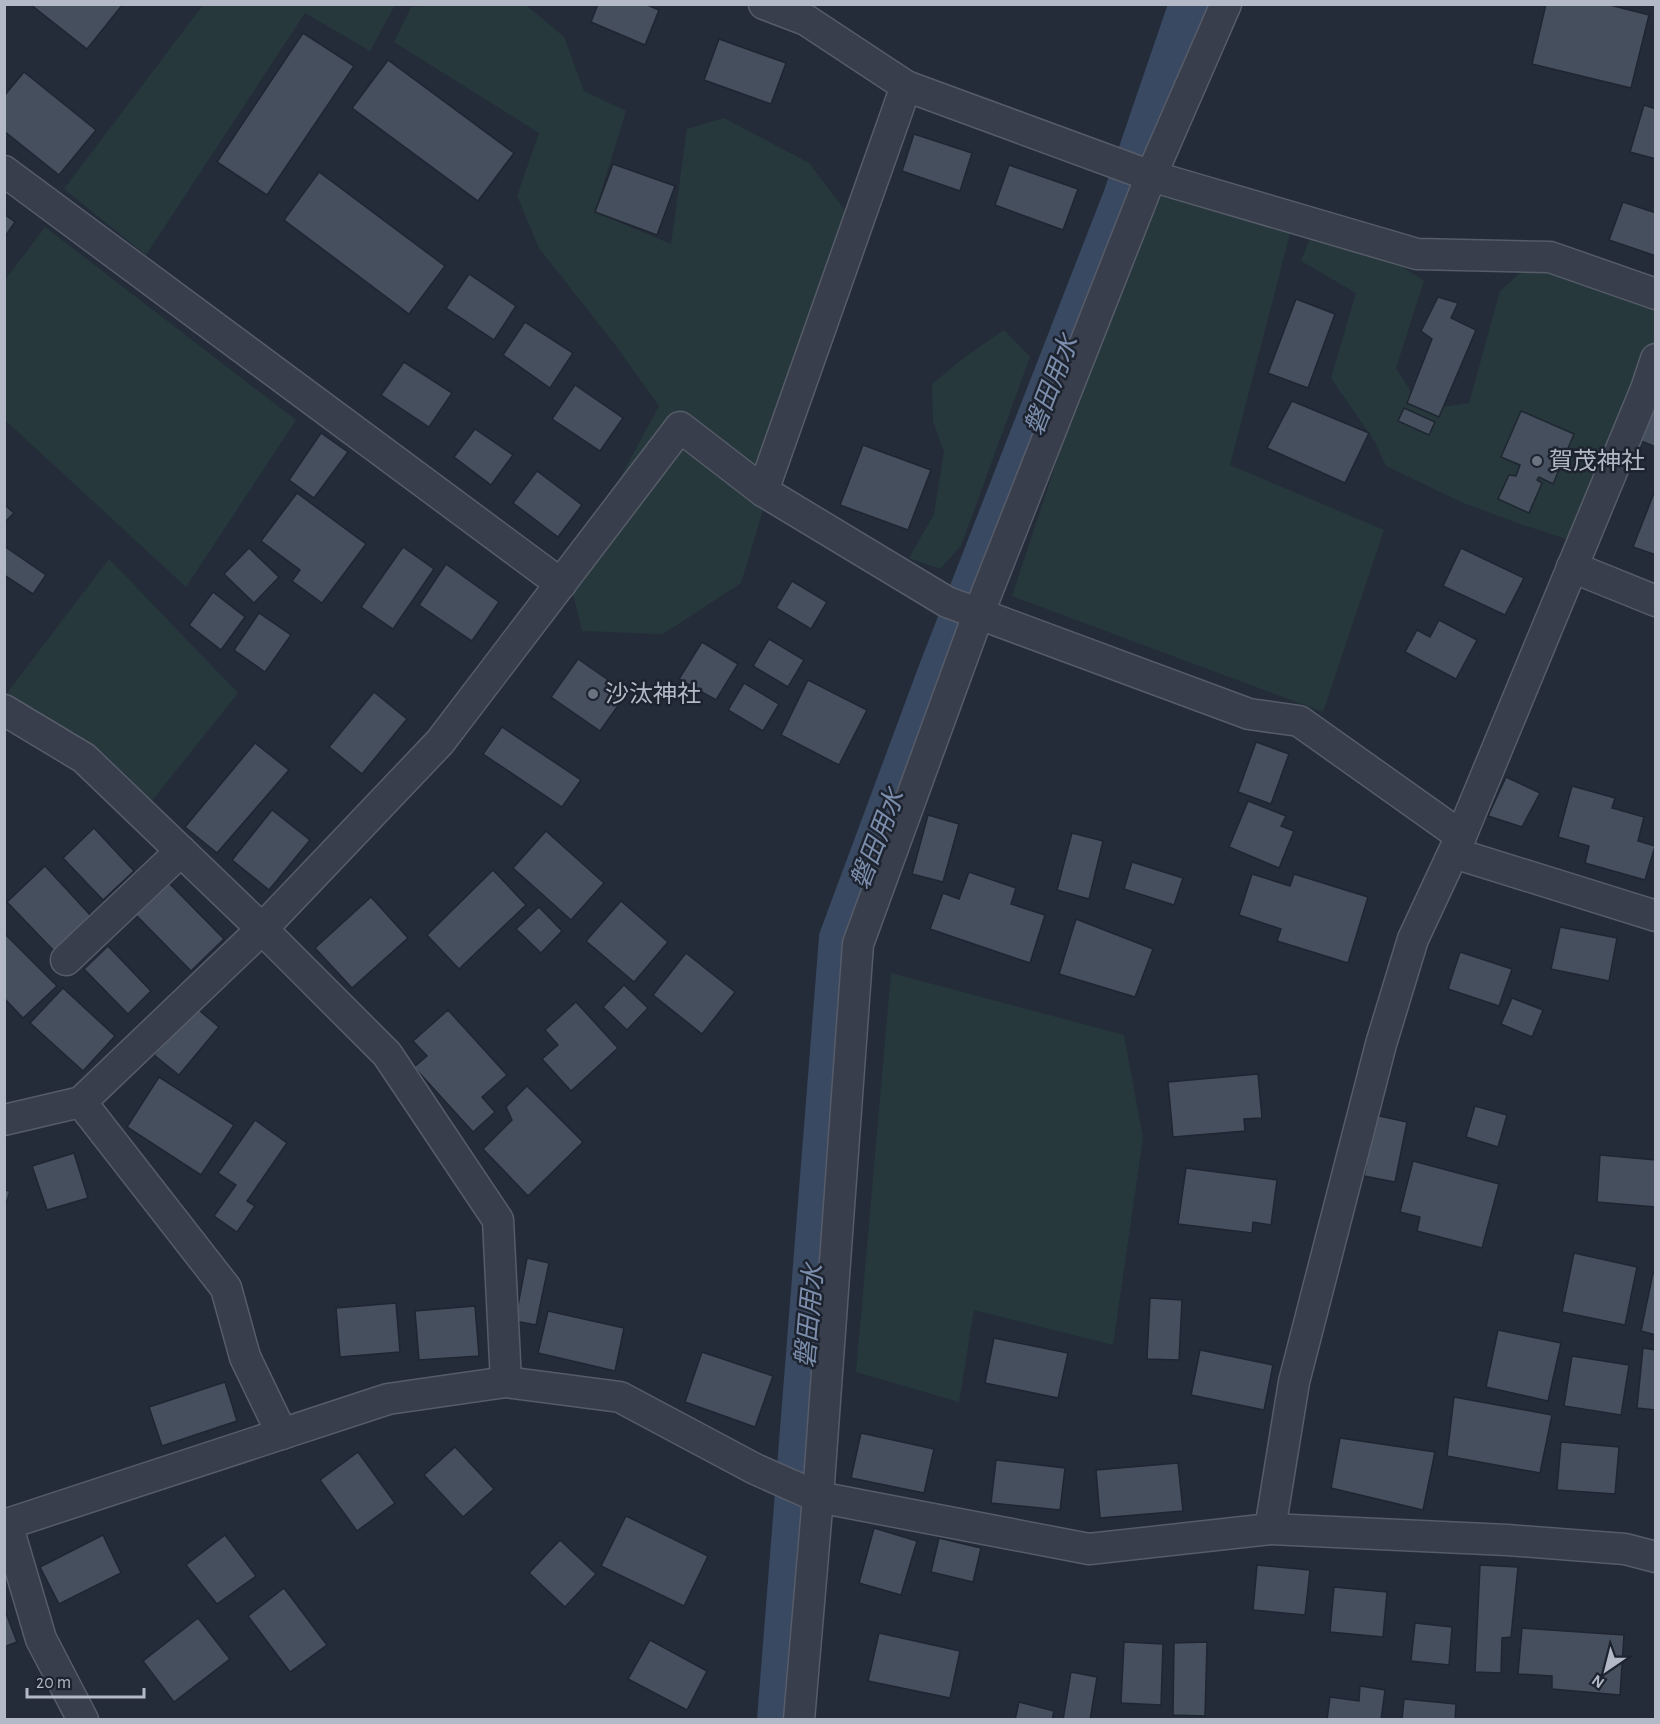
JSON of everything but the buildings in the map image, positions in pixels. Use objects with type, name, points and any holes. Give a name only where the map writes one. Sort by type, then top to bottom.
[{"type":"street","points":[[764,4],[806,20],[906,86],[1151,176],[1417,254],[1550,257],[1656,294]]},
{"type":"street","points":[[799,1719],[818,1497],[858,944],[966,610],[1226,4]]},
{"type":"street","points":[[763,491],[906,86]]},
{"type":"street","points":[[4,171],[561,584]]},
{"type":"street","points":[[1270,1529],[1294,1382],[1381,1044],[1413,939],[1458,845],[1646,389],[1655,362]]},
{"type":"street","points":[[4,1120],[81,1102],[262,929],[440,742],[680,427],[763,491],[966,610],[1250,714],[1299,721],[1458,845],[1656,916]]},
{"type":"street","points":[[1572,567],[1656,601]]},
{"type":"street","points":[[4,710],[84,758],[262,929],[387,1054],[498,1220],[506,1382]]},
{"type":"street","points":[[66,960],[181,851]]},
{"type":"street","points":[[81,1102],[226,1288],[245,1358],[282,1434]]},
{"type":"street","points":[[83,1719],[41,1640],[6,1525],[388,1399],[506,1382],[620,1397],[755,1469],[818,1497],[1089,1549],[1270,1529],[1507,1540],[1626,1549],[1656,1557]]},
{"type":"shaded area","points":[[456,4],[526,5],[564,37],[584,91],[626,111],[595,212],[671,244],[687,129],[724,118],[809,163],[857,226],[803,377],[741,583],[663,634],[582,631],[568,574],[659,406],[616,346],[539,248],[517,196],[539,133],[394,42],[411,7]]},
{"type":"shaded area","points":[[203,5],[395,5],[370,51],[305,13],[146,255],[64,189]]},
{"type":"shaded area","points":[[1151,176],[1294,218],[1230,465],[1384,530],[1323,712],[1012,596]]},
{"type":"shaded area","points":[[1316,224],[1355,236],[1424,281],[1396,368],[1422,410],[1469,403],[1500,291],[1538,257],[1655,300],[1655,352],[1582,544],[1461,502],[1386,466],[1375,442],[1331,378],[1356,293],[1301,261]]},
{"type":"shaded area","points":[[45,227],[296,420],[186,587],[5,420],[5,280]]},
{"type":"shaded area","points":[[1004,330],[1030,357],[961,546],[940,569],[909,558],[934,514],[944,452],[933,421],[932,384],[965,357]]},
{"type":"shaded area","points":[[109,559],[238,693],[142,813],[4,697]]},
{"type":"shaded area","points":[[891,973],[1124,1035],[1143,1138],[1113,1345],[974,1310],[959,1402],[856,1372]]},
{"type":"waterway","name":"磐田用水","points":[[777,1720],[839,938],[939,669],[1123,197],[1189,4]]},
{"type":"place","name":"賀茂神社","points":[[1537,461]]},
{"type":"place","name":"沙汰神社","points":[[593,694]]}]
